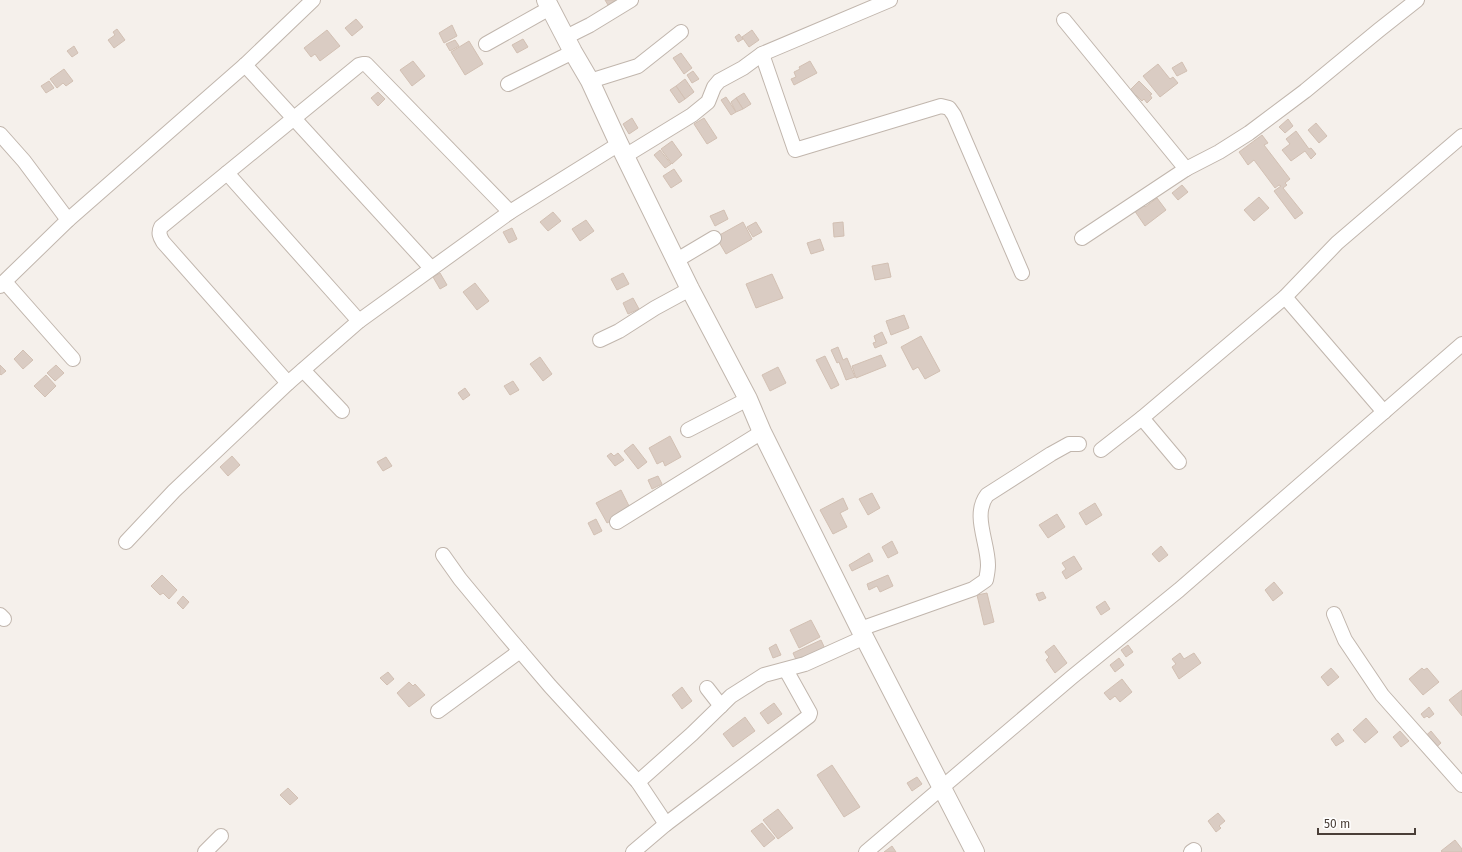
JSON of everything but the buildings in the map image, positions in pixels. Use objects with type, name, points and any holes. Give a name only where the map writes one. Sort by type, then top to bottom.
[{"type":"street","points":[[73,359],[2,284],[68,220],[245,65],[313,0]]},
{"type":"street","points":[[508,84],[569,45],[590,25],[631,0]]},
{"type":"street","points":[[126,542],[174,490],[288,383],[359,322],[431,268],[510,212],[622,150],[692,115],[708,102],[714,87],[719,80],[742,68],[762,54],[890,0]]},
{"type":"street","points":[[1082,238],[1186,169],[1219,152],[1255,128],[1305,91],[1417,0]]},
{"type":"street","points":[[486,44],[548,4],[590,81],[690,289],[748,399],[762,432],[862,633],[975,852]]},
{"type":"street","points":[[1064,20],[1186,169]]},
{"type":"street","points":[[590,81],[638,66],[681,32]]},
{"type":"street","points":[[762,54],[795,150],[941,106],[949,108],[954,115],[1022,273]]},
{"type":"street","points":[[288,383],[163,242],[160,237],[160,230],[161,227],[227,172],[359,65],[366,64],[510,212]]},
{"type":"street","points":[[245,65],[431,268]]},
{"type":"street","points":[[0,134],[24,161],[68,220]]},
{"type":"street","points":[[1101,450],[1142,418],[1285,297],[1337,243],[1462,136]]},
{"type":"street","points":[[227,172],[359,322]]},
{"type":"street","points":[[677,260],[714,238]]},
{"type":"street","points":[[600,340],[619,331],[655,308],[690,289]]},
{"type":"street","points":[[1285,297],[1384,412]]},
{"type":"street","points":[[866,852],[1072,677],[1180,590],[1462,344]]},
{"type":"street","points":[[303,370],[342,411]]},
{"type":"street","points":[[688,430],[748,399]]},
{"type":"street","points":[[1142,418],[1179,462]]},
{"type":"street","points":[[617,522],[762,432]]},
{"type":"street","points":[[638,782],[731,696],[764,676],[805,664],[862,633],[973,589],[986,580],[988,565],[980,508],[982,502],[987,495],[1041,460],[1069,444],[1079,444]]},
{"type":"street","points":[[443,555],[460,580],[520,651],[638,782],[666,824]]},
{"type":"street","points":[[1334,614],[1345,640],[1382,695],[1462,785]]},
{"type":"street","points":[[438,711],[520,651]]},
{"type":"street","points":[[633,852],[666,824],[809,716],[810,713],[786,670]]},
{"type":"street","points":[[707,688],[721,706]]},
{"type":"street","points":[[205,852],[221,836]]}]
